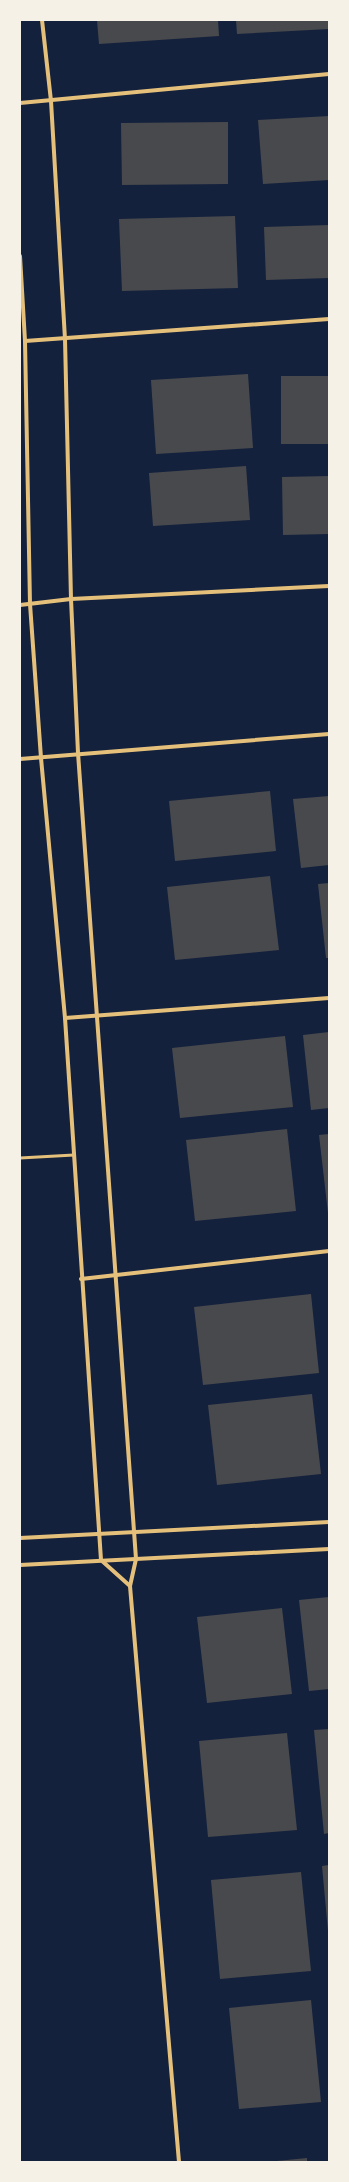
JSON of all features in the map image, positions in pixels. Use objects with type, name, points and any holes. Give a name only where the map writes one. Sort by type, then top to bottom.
[{"type":"street","points":[[42,20],[51,101],[65,339],[78,753],[136,1559],[130,1586],[179,2162]]},
{"type":"street","points":[[20,103],[329,74]]},
{"type":"street","points":[[20,256],[25,341],[30,604],[41,758],[65,1018],[81,1279],[101,1560],[130,1586]]},
{"type":"street","points":[[25,341],[329,319]]},
{"type":"street","points":[[20,604],[72,599],[329,586]]},
{"type":"street","points":[[20,759],[78,753],[329,734]]},
{"type":"street","points":[[65,1018],[329,998]]},
{"type":"street","points":[[81,1279],[329,1251]]},
{"type":"street","points":[[20,1538],[329,1522]]},
{"type":"street","points":[[20,1565],[329,1549]]},
{"type":"lane","points":[[20,1158],[74,1155]]},
{"type":"building","points":[[97,20],[218,20],[219,36],[99,44]]},
{"type":"building","points":[[236,20],[329,20],[329,29],[237,34]]},
{"type":"building","points":[[329,116],[329,180],[263,184],[258,120]]},
{"type":"building","points":[[228,122],[228,184],[122,185],[121,123]]},
{"type":"building","points":[[235,216],[238,288],[122,291],[119,219]]},
{"type":"building","points":[[329,225],[329,278],[266,280],[264,227]]},
{"type":"building","points":[[248,374],[253,448],[156,454],[151,380]]},
{"type":"building","points":[[281,376],[329,376],[329,444],[281,444]]},
{"type":"building","points":[[246,466],[250,520],[153,526],[149,473]]},
{"type":"building","points":[[329,476],[329,534],[283,535],[282,477]]},
{"type":"building","points":[[270,791],[276,851],[175,861],[169,801]]},
{"type":"building","points":[[329,796],[329,865],[301,868],[293,799]]},
{"type":"building","points":[[270,876],[279,950],[175,960],[167,887]]},
{"type":"building","points":[[329,883],[329,958],[326,958],[318,884]]},
{"type":"building","points":[[329,1032],[329,1108],[311,1110],[303,1035]]},
{"type":"building","points":[[285,1036],[293,1107],[180,1118],[172,1048]]},
{"type":"building","points":[[287,1129],[296,1211],[195,1221],[186,1140]]},
{"type":"building","points":[[329,1134],[329,1213],[328,1213],[319,1135]]},
{"type":"building","points":[[311,1294],[319,1373],[203,1385],[194,1307]]},
{"type":"building","points":[[312,1394],[321,1474],[217,1485],[208,1405]]},
{"type":"building","points":[[329,1597],[329,1689],[309,1691],[299,1600]]},
{"type":"building","points":[[282,1608],[292,1694],[207,1703],[197,1617]]},
{"type":"building","points":[[329,1729],[329,1833],[324,1834],[314,1730]]},
{"type":"building","points":[[287,1733],[297,1830],[208,1837],[199,1741]]},
{"type":"building","points":[[329,1865],[329,1931],[328,1931],[322,1866]]},
{"type":"building","points":[[301,1872],[311,1971],[220,1979],[211,1880]]},
{"type":"building","points":[[311,2000],[321,2102],[239,2109],[229,2008]]},
{"type":"building","points":[[307,2158],[307,2162],[277,2162],[277,2161]]}]
